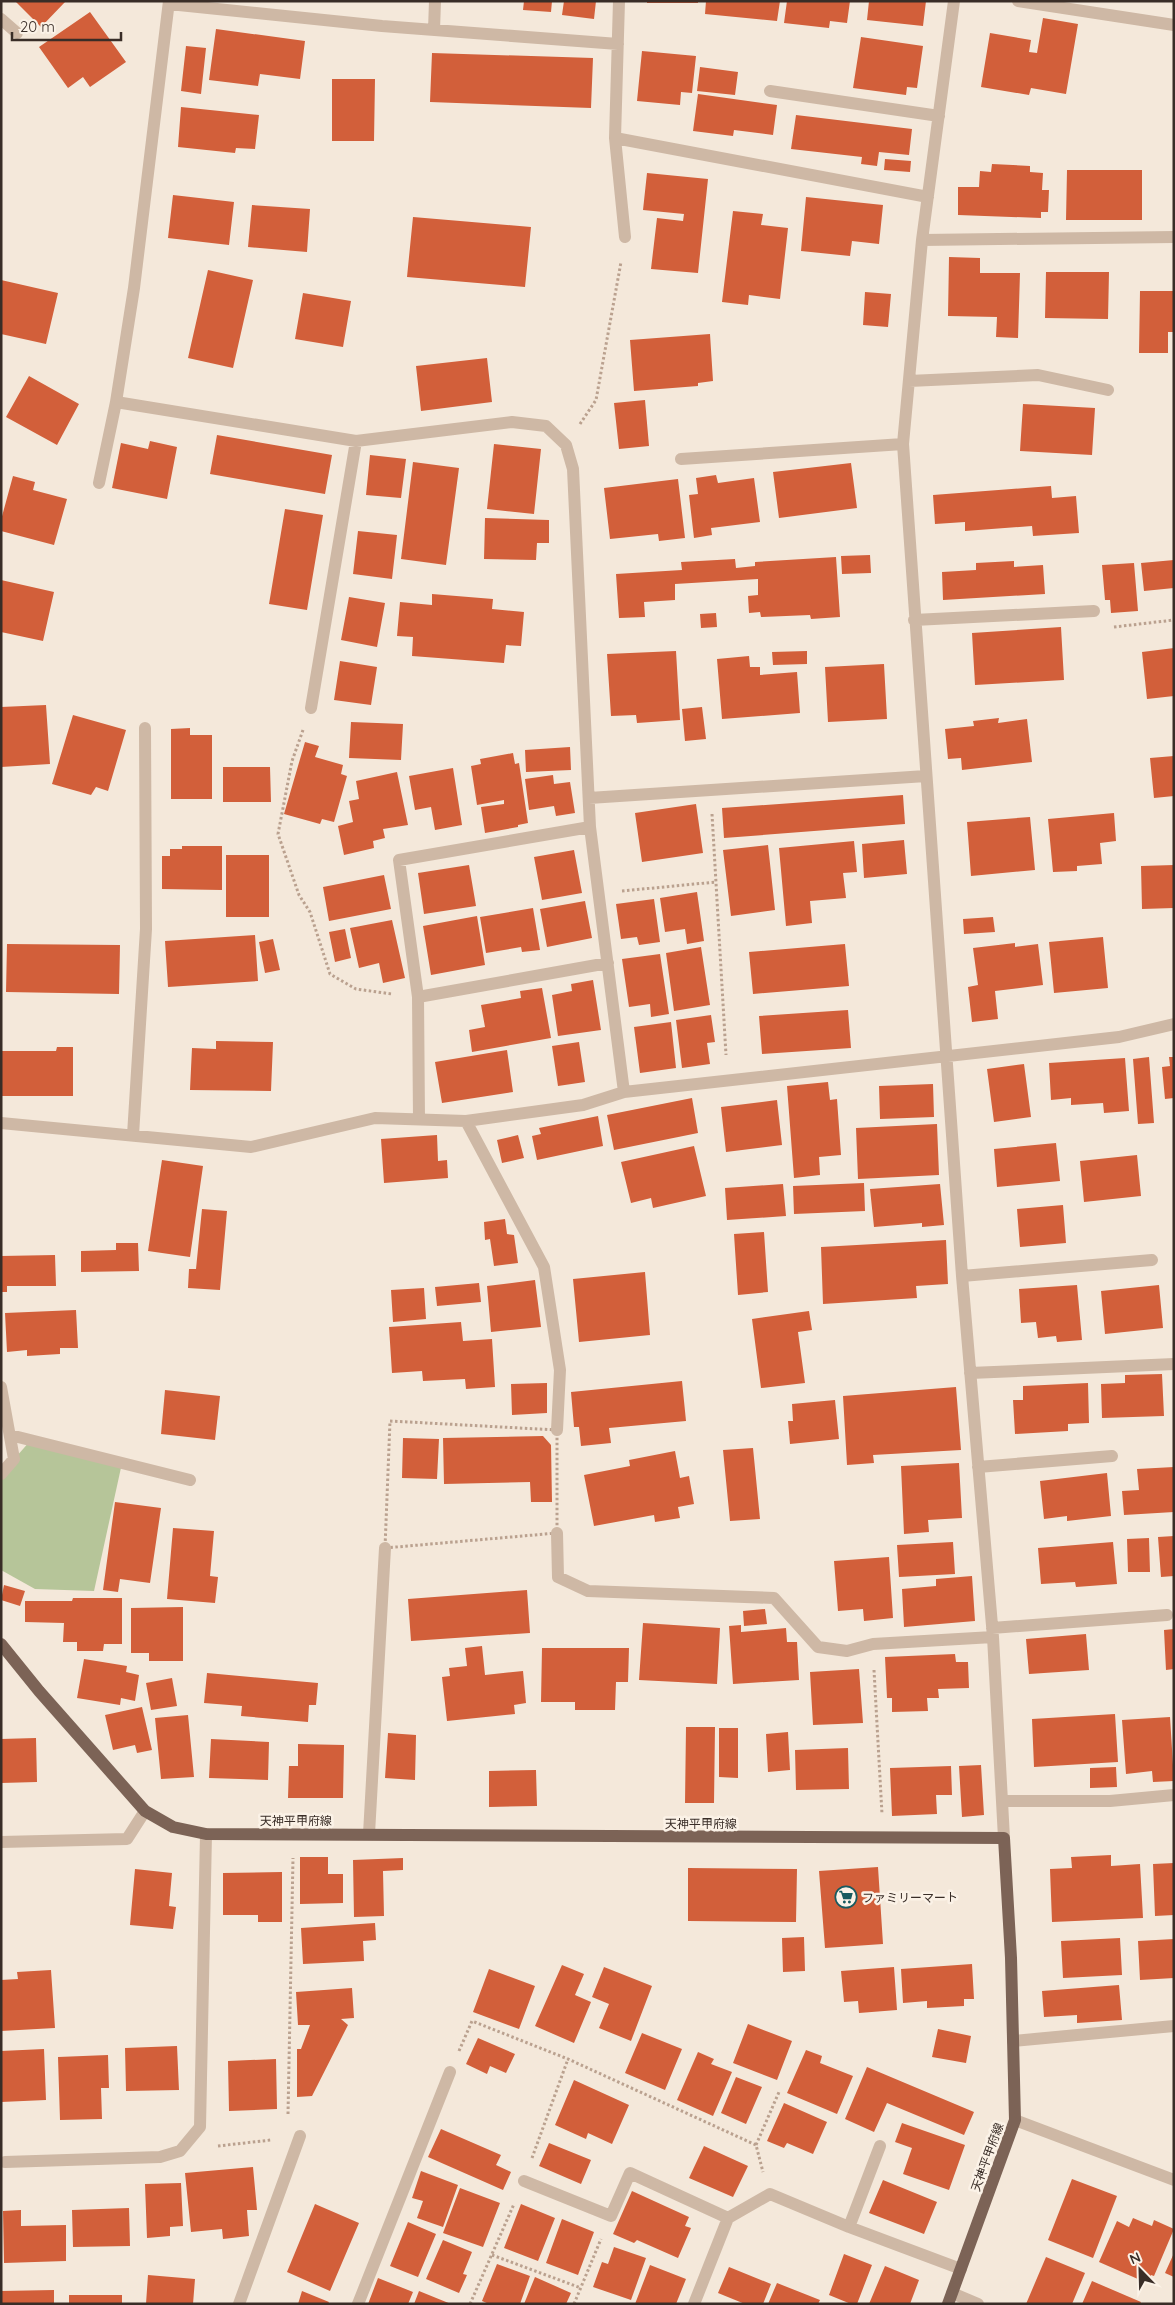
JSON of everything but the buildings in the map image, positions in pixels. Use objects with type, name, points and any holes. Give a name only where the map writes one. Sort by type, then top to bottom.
[{"type":"main road","name":"天神平甲府線","points":[[1,1644],[39,1691],[146,1811],[173,1827],[206,1834],[1004,1838],[1011,1958],[1015,2120],[950,2298]]},
{"type":"street","points":[[434,30],[435,1]]},
{"type":"street","points":[[619,1],[615,138],[625,237]]},
{"type":"street","points":[[954,1],[922,240],[903,444],[914,620],[948,1056],[962,1276],[992,1632],[1004,1838]]},
{"type":"street","points":[[1018,1],[1174,25]]},
{"type":"street","points":[[99,483],[116,402],[134,288],[169,2],[382,26],[618,44]]},
{"type":"street","points":[[1,19],[17,33]]},
{"type":"street","points":[[770,90],[939,116]]},
{"type":"street","points":[[615,138],[928,197]]},
{"type":"street","points":[[922,240],[1174,236]]},
{"type":"street","points":[[909,381],[1038,376],[1108,390]]},
{"type":"street","points":[[116,402],[356,441],[512,422],[546,426],[566,445],[573,470],[590,827],[624,1092]]},
{"type":"street","points":[[311,708],[356,441]]},
{"type":"street","points":[[681,458],[903,444]]},
{"type":"street","points":[[914,620],[1094,611]]},
{"type":"street","points":[[133,1135],[146,929],[145,728]]},
{"type":"street","points":[[589,798],[926,776]]},
{"type":"street","points":[[419,1120],[418,998],[399,860],[590,827]]},
{"type":"street","points":[[418,998],[608,963]]},
{"type":"street","points":[[1,1123],[251,1147],[375,1118],[466,1121],[583,1105],[624,1092],[1119,1037],[1174,1024]]},
{"type":"street","points":[[466,1121],[544,1268],[560,1370],[557,1430]]},
{"type":"street","points":[[962,1276],[1152,1260]]},
{"type":"street","points":[[970,1373],[1174,1364]]},
{"type":"street","points":[[1,1387],[14,1460],[1,1474]]},
{"type":"street","points":[[10,1435],[190,1480]]},
{"type":"street","points":[[978,1467],[1112,1456]]},
{"type":"street","points":[[557,1533],[558,1577],[588,1591],[774,1598],[818,1647],[847,1651],[873,1644],[1166,1615]]},
{"type":"street","points":[[369,1834],[384,1548]]},
{"type":"street","points":[[1003,1801],[1110,1801],[1174,1795]]},
{"type":"street","points":[[1,1842],[127,1839],[146,1811]]},
{"type":"street","points":[[5,2162],[160,2157],[180,2151],[200,2127],[206,1834]]},
{"type":"street","points":[[1013,2041],[1174,2026]]},
{"type":"street","points":[[358,2304],[450,2072]]},
{"type":"street","points":[[1015,2120],[1174,2180]]},
{"type":"street","points":[[239,2304],[294,2137]]},
{"type":"street","points":[[849,2227],[880,2146]]},
{"type":"street","points":[[524,2181],[612,2216],[630,2173],[728,2218]]},
{"type":"street","points":[[694,2304],[728,2218],[770,2194],[849,2227],[961,2269]]},
{"type":"street","points":[[950,2298],[978,2304]]},
{"type":"path","points":[[566,445],[596,400],[625,237]]},
{"type":"path","points":[[1094,611],[1096,629],[1174,620]]},
{"type":"path","points":[[311,708],[292,761],[278,834],[299,894],[310,912],[330,974],[356,989],[418,998]]},
{"type":"path","points":[[711,790],[728,1081]]},
{"type":"path","points":[[599,894],[716,882]]},
{"type":"path","points":[[390,1420],[557,1430],[557,1533],[384,1548],[390,1420]]},
{"type":"path","points":[[873,1644],[883,1838]]},
{"type":"path","points":[[180,2151],[294,2137],[294,1834]]},
{"type":"path","points":[[450,2072],[472,2021],[568,2059],[756,2145]]},
{"type":"path","points":[[770,2194],[756,2145],[779,2092]]},
{"type":"path","points":[[574,2304],[612,2216]]},
{"type":"path","points":[[492,2255],[581,2288]]},
{"type":"green space","points":[[31,1440],[122,1463],[94,1591],[35,1589],[1,1570],[1,1474]]},
{"type":"place","name":"ファミリーマート","points":[[846,1897]]}]
